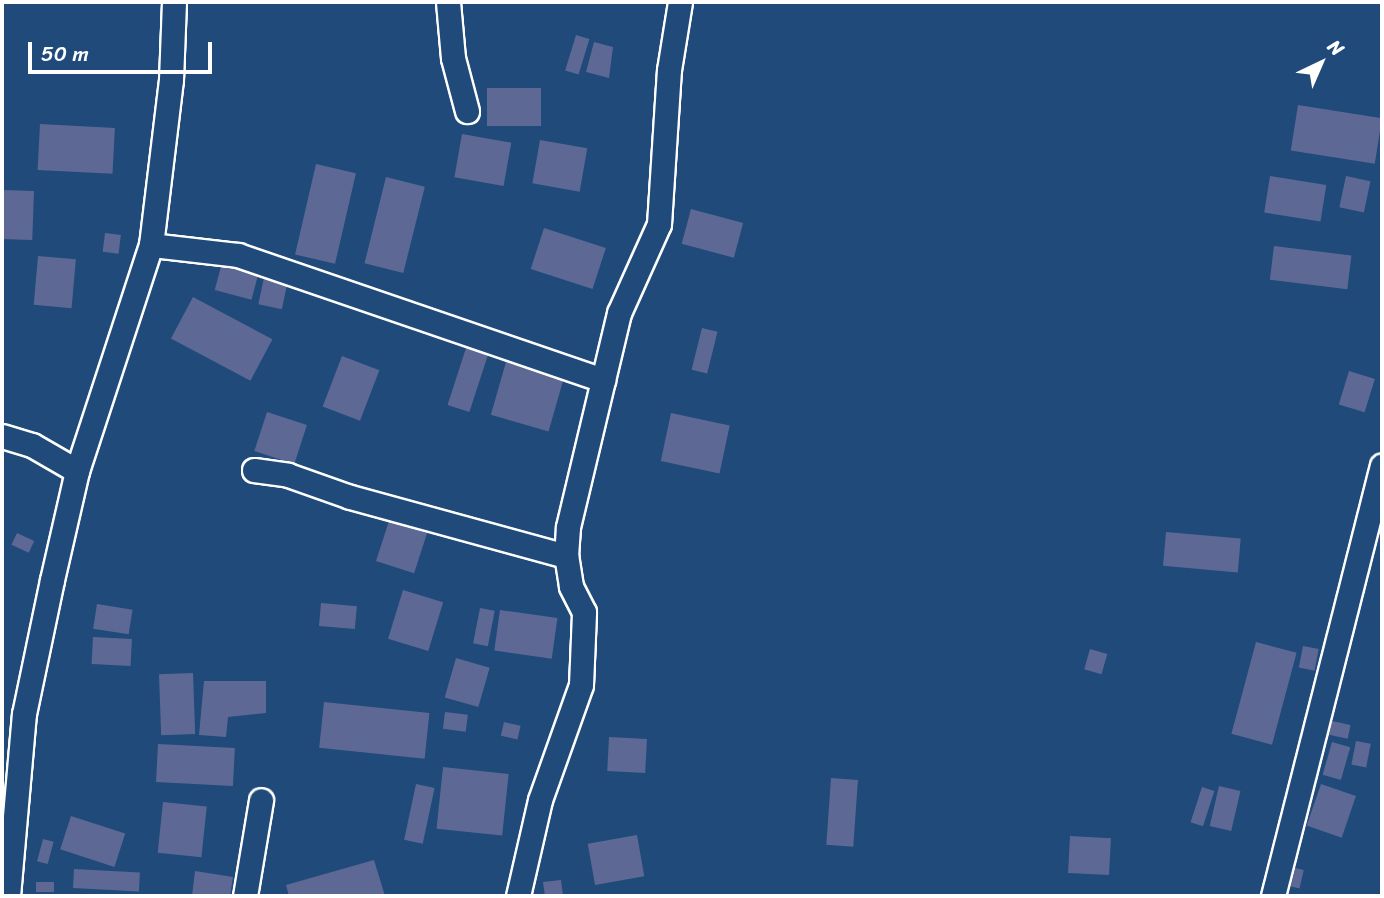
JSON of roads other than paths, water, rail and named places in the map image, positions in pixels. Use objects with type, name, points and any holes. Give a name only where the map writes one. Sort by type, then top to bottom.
[{"type":"street","points":[[8,896],[13,713],[77,471],[151,245],[171,80],[174,2]]},
{"type":"street","points":[[448,2],[453,58],[467,111]]},
{"type":"street","points":[[518,896],[540,800],[581,685],[584,612],[571,586],[566,556],[568,527],[619,313],[659,224],[669,70],[680,2]]},
{"type":"street","points":[[151,245],[238,255],[603,380]]},
{"type":"street","points":[[2,436],[32,445],[77,471]]},
{"type":"street","points":[[1273,896],[1382,466]]},
{"type":"street","points":[[254,470],[288,475],[350,497],[566,556]]},
{"type":"street","points":[[245,896],[261,800]]}]
